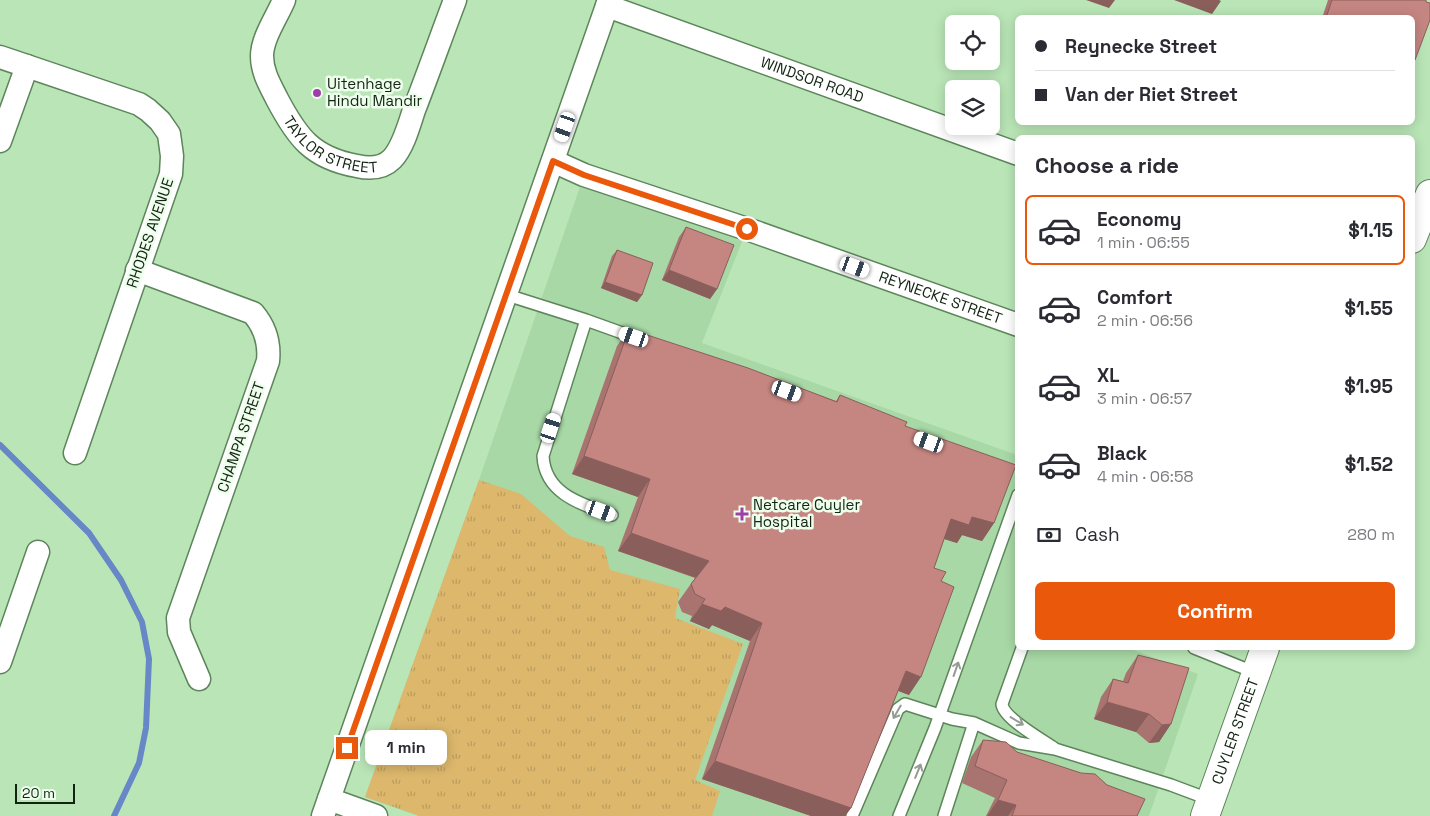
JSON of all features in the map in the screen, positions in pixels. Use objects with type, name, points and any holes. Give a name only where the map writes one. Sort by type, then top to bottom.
[{"type":"main road","points":[[1415,232],[1430,194]]},
{"type":"main road","name":"CUYLER STREET","points":[[1208,808],[1264,650]]},
{"type":"street","name":"TAYLOR STREET","points":[[284,0],[262,54],[265,74],[271,88],[291,126],[306,144],[330,158],[366,168],[386,164],[394,157],[408,128],[455,0]]},
{"type":"street","name":"WINDSOR ROAD","points":[[608,3],[1015,153]]},
{"type":"street","points":[[376,816],[326,807],[608,3]]},
{"type":"street","name":"RHODES AVENUE","points":[[0,57],[138,104],[155,115],[169,134],[172,156],[171,174],[75,453]]},
{"type":"street","points":[[0,140],[27,66]]},
{"type":"street","name":"REYNECKE STREET","points":[[553,161],[584,175],[747,229],[1015,324]]},
{"type":"street","name":"CHAMPA STREET","points":[[137,270],[253,313],[263,325],[269,346],[268,360],[178,618],[179,632],[199,679]]},
{"type":"street","points":[[0,662],[38,552]]},
{"type":"lane","points":[[507,295],[655,344]]},
{"type":"lane","points":[[586,320],[545,446],[544,466],[550,482],[564,495],[612,516]]},
{"type":"lane","points":[[899,816],[940,715],[1015,503]]},
{"type":"lane","points":[[1021,650],[1005,696],[1003,709],[1011,719],[1055,749]]},
{"type":"lane","points":[[1199,650],[1256,673]]},
{"type":"lane","points":[[852,816],[898,707],[903,704],[913,705],[940,715],[974,723],[1019,743],[1055,749],[1171,785],[1208,808]]},
{"type":"lane","points":[[944,816],[974,723]]},
{"type":"shaded area","name":"Netcare Cuyler Hospital","points":[[584,175],[747,229],[702,343],[1015,454],[1015,650],[1133,650],[1198,674],[1149,816],[418,816],[365,797],[479,480]]},
{"type":"green space","points":[[479,480],[521,494],[570,536],[604,547],[610,570],[680,589],[675,618],[743,644],[695,780],[720,791],[712,816],[420,816],[365,797]]},
{"type":"building","points":[[1332,0],[1426,0],[1426,2],[1430,3],[1430,20],[1415,60],[1415,15],[1327,15]]},
{"type":"building","points":[[686,227],[734,245],[717,289],[669,270]]},
{"type":"building","points":[[617,250],[653,263],[642,295],[605,282]]},
{"type":"building","points":[[629,329],[748,368],[837,402],[840,395],[907,422],[905,426],[1015,465],[994,523],[972,517],[969,525],[951,519],[934,568],[946,572],[941,581],[954,587],[921,677],[906,671],[851,808],[715,761],[762,623],[725,607],[721,611],[702,604],[705,599],[695,594],[691,584],[709,561],[631,533],[650,479],[584,456]]},
{"type":"building","points":[[1138,655],[1189,668],[1171,724],[1162,725],[1149,714],[1107,702],[1113,679],[1128,683]]},
{"type":"building","points":[[983,740],[1006,742],[1017,752],[1081,773],[1095,774],[1107,785],[1145,799],[1137,816],[1012,816],[1016,805],[998,800],[1007,780],[975,766]]},
{"type":"waterway","points":[[0,445],[89,533],[121,580],[142,622],[149,659],[146,728],[139,763],[114,816]]},
{"type":"place","name":"Uitenhage Hindu Mandir","points":[[317,93]]},
{"type":"place","name":"Netcare Cuyler Hospital","points":[[742,514]]},
{"type":"route","points":[[347,748],[553,161],[584,175],[747,229]]}]
